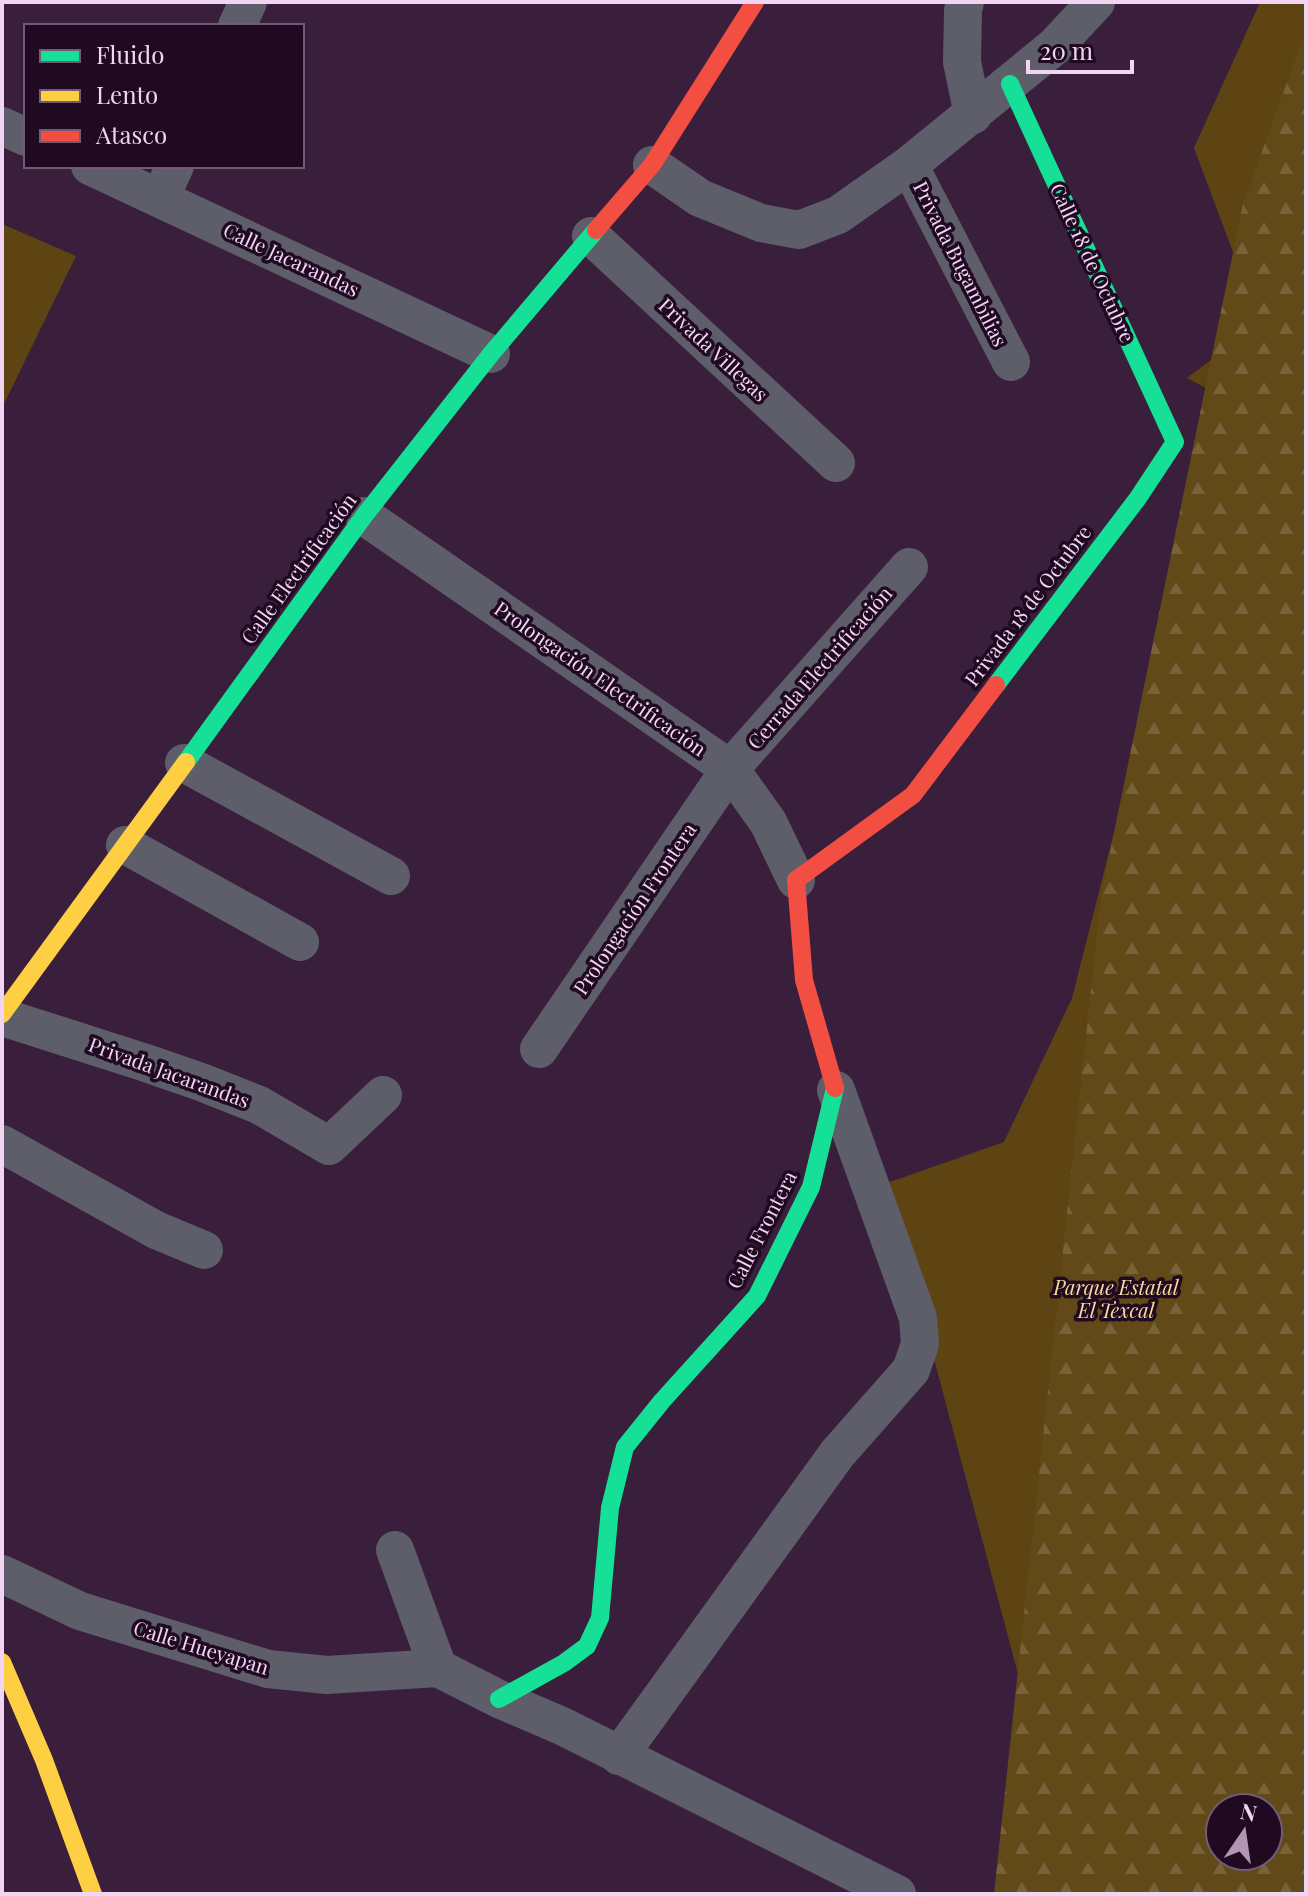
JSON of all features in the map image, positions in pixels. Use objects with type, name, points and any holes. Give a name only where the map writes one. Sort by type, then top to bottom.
[{"type":"street","points":[[238,24],[248,2]]},
{"type":"street","name":"Calle Electrificación","points":[[2,1016],[364,516],[491,354],[652,165],[755,2]]},
{"type":"street","points":[[965,2],[962,62],[973,115]]},
{"type":"street","points":[[652,165],[700,198],[761,223],[799,230],[838,215],[909,165],[1055,46],[1096,2]]},
{"type":"street","name":"Calle 18 de Octubre","points":[[1010,84],[1175,442]]},
{"type":"street","points":[[2,126],[24,136]]},
{"type":"street","name":"Privada Bugambilias","points":[[909,165],[1011,362]]},
{"type":"street","name":"Calle Jacarandas","points":[[100,168],[168,182],[491,354]]},
{"type":"street","name":"Privada Villegas","points":[[591,236],[836,463]]},
{"type":"street","name":"Privada 18 de Octubre","points":[[796,880],[913,795],[1138,498],[1175,442]]},
{"type":"street","name":"Prolongación Electrificación","points":[[364,516],[730,769],[768,822],[796,880]]},
{"type":"street","name":"Cerrada Electrificación","points":[[730,769],[909,567]]},
{"type":"street","points":[[184,763],[391,876]]},
{"type":"street","name":"Prolongación Frontera","points":[[539,1049],[730,769]]},
{"type":"street","points":[[125,845],[300,942]]},
{"type":"street","points":[[619,1756],[837,1454],[911,1370],[920,1344],[918,1318],[836,1090],[804,980],[796,880]]},
{"type":"street","name":"Privada Jacarandas","points":[[2,1016],[201,1082],[259,1105],[329,1146],[383,1095]]},
{"type":"street","name":"Calle Frontera","points":[[499,1699],[564,1663],[587,1646],[600,1618],[610,1508],[625,1447],[662,1401],[757,1296],[811,1187],[836,1090]]},
{"type":"street","points":[[2,1144],[156,1230],[204,1250]]},
{"type":"street","points":[[395,1550],[438,1668],[562,1726],[897,1894]]},
{"type":"street","name":"Calle Hueyapan","points":[[2,1574],[80,1611],[268,1669],[327,1675],[438,1668]]},
{"type":"street","points":[[2,1662],[44,1760],[93,1894]]},
{"type":"green space","points":[[1260,2],[1306,2],[1306,442],[1187,378],[1268,317],[1233,252],[1194,148]]},
{"type":"green space","name":"Parque Estatal El Texcal","points":[[1306,30],[1306,1894],[994,1894],[1101,896],[1243,204]]},
{"type":"green space","points":[[2,224],[76,256],[2,408]]},
{"type":"green space","name":"Parque Estatal El Texcal","points":[[1139,734],[1306,1894],[1013,1894],[1041,1771],[887,1183],[1004,1142],[1072,998]]},
{"type":"traffic: fast","points":[[996,685],[1138,498],[1175,442],[1010,84]]},
{"type":"traffic: fast","points":[[186,762],[364,516],[491,354],[596,230]]},
{"type":"traffic: fast","points":[[499,1699],[564,1663],[587,1646],[600,1618],[610,1508],[625,1447],[662,1401],[757,1296],[811,1187],[835,1088]]},
{"type":"traffic: slow","points":[[2,1014],[186,762]]},
{"type":"traffic: slow","points":[[2,1662],[44,1760],[93,1894]]},
{"type":"traffic: jam","points":[[596,230],[652,165],[755,2]]},
{"type":"traffic: jam","points":[[835,1088],[804,980],[796,880],[913,795],[996,685]]}]
